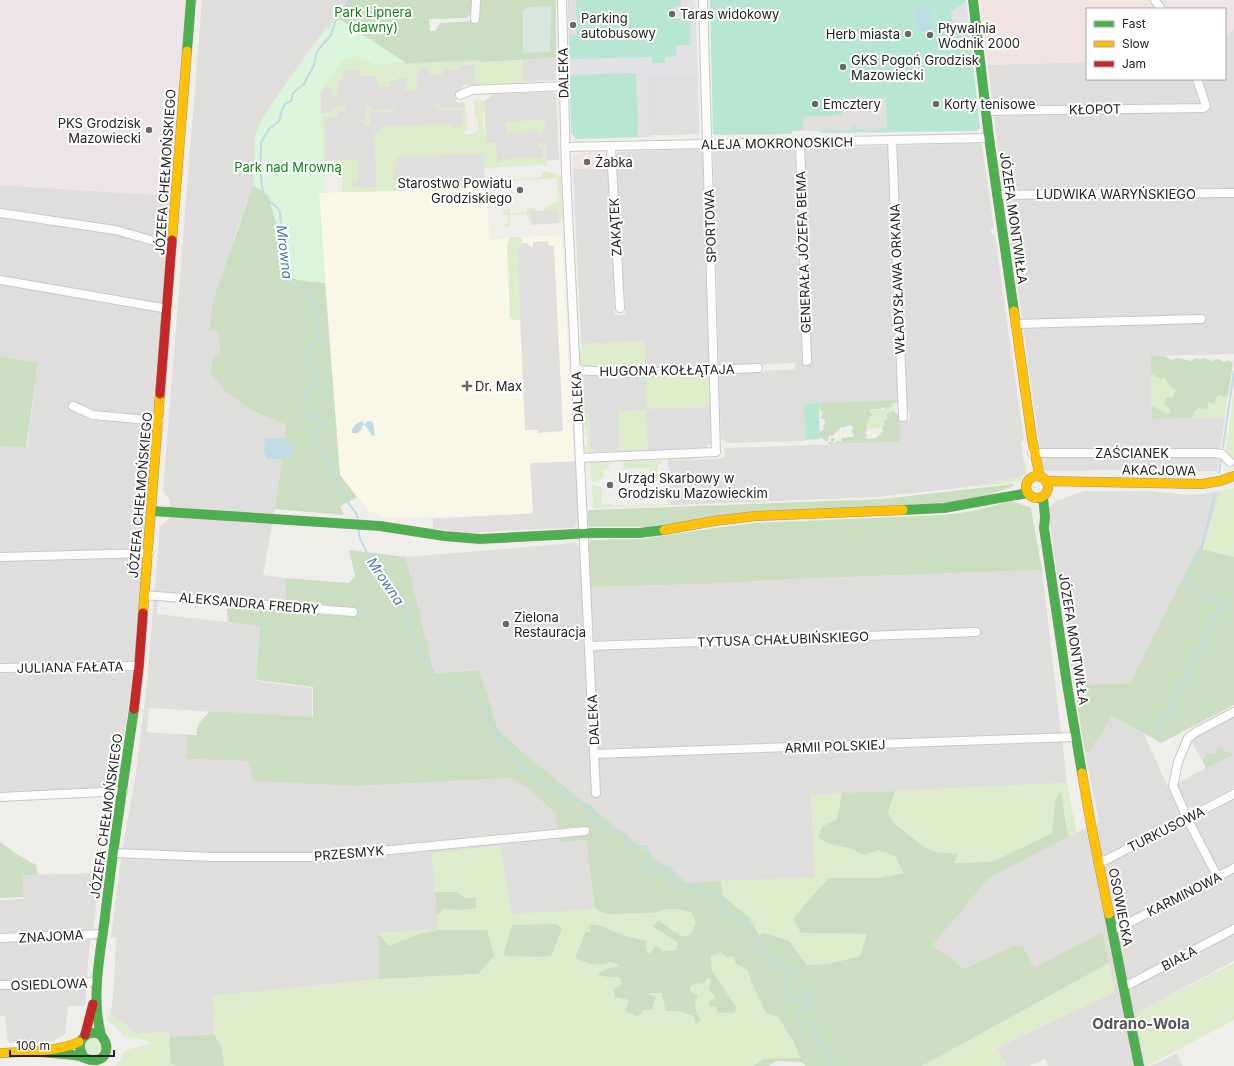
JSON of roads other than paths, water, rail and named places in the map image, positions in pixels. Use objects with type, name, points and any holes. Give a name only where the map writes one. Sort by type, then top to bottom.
[{"type":"street","name":"JÓZEFA CHEŁMOŃSKIEGO","points":[[101,1035],[98,1027],[97,986],[102,934],[140,666],[192,0]]},
{"type":"street","points":[[475,19],[476,0]]},
{"type":"street","name":"DALEKA","points":[[562,0],[565,148],[596,793]]},
{"type":"street","name":"SPORTOWA","points":[[580,458],[716,452],[715,370],[703,0]]},
{"type":"street","name":"JÓZEFA MONTWIŁŁA","points":[[973,0],[989,138],[1032,439],[1032,473],[1037,487],[1044,528],[1078,754]]},
{"type":"street","name":"KŁOPOT","points":[[986,111],[1204,108],[1206,106],[1197,80]]},
{"type":"street","points":[[460,95],[472,90],[564,86]]},
{"type":"street","name":"ALEJA MOKRONOSKICH","points":[[565,148],[989,138]]},
{"type":"street","name":"WŁADYSŁAWA ORKANA","points":[[892,140],[903,417]]},
{"type":"street","name":"GENERAŁA JÓZEFA BEMA","points":[[800,142],[807,361]]},
{"type":"street","name":"ZAKĄTEK","points":[[610,147],[620,308]]},
{"type":"street","name":"LUDWIKA WARYŃSKIEGO","points":[[997,195],[1234,193]]},
{"type":"street","points":[[0,213],[115,230],[172,246]]},
{"type":"street","points":[[0,280],[168,309]]},
{"type":"street","points":[[1016,324],[1201,319]]},
{"type":"street","name":"HUGONA KOŁŁĄTAJA","points":[[576,370],[630,372],[758,368]]},
{"type":"street","points":[[73,406],[93,415],[159,421]]},
{"type":"street","name":"ZAŚCIANEK","points":[[1033,453],[1214,453],[1222,454],[1230,462]]},
{"type":"street","name":"AKACJOWA","points":[[152,511],[368,525],[464,538],[495,538],[639,533],[756,516],[944,508],[970,504],[1052,482],[1066,480],[1083,482],[1202,484],[1234,476]]},
{"type":"street","points":[[0,558],[149,553]]},
{"type":"street","name":"ALEKSANDRA FREDRY","points":[[145,595],[353,612]]},
{"type":"street","name":"TYTUSA CHAŁUBIŃSKIEGO","points":[[589,646],[976,632]]},
{"type":"street","name":"JULIANA FAŁATA","points":[[0,668],[140,666]]},
{"type":"street","points":[[1217,876],[1187,818],[1174,786],[1178,762],[1188,738],[1196,732],[1234,712]]},
{"type":"street","name":"ARMII POLSKIEJ","points":[[594,754],[1076,737]]},
{"type":"street","name":"OSOWIECKA","points":[[1078,754],[1139,1066]]},
{"type":"street","points":[[0,797],[123,791]]},
{"type":"street","name":"TURKUSOWA","points":[[1098,862],[1106,860],[1234,794]]},
{"type":"street","name":"PRZESMYK","points":[[113,853],[214,857],[319,857],[585,831]]},
{"type":"street","name":"KARMINOWA","points":[[1112,929],[1119,928],[1234,868]]},
{"type":"street","name":"BIAŁA","points":[[1123,985],[1130,984],[1234,929]]},
{"type":"street","name":"ZNAJOMA","points":[[0,938],[102,934]]},
{"type":"street","name":"OSIEDLOWA","points":[[0,985],[97,986]]},
{"type":"street","name":"JÓZEFA CHEŁMOŃSKIEGO","points":[[82,1039],[97,986]]},
{"type":"street","points":[[0,1053],[71,1046],[93,1032],[101,1035],[105,1039],[107,1045],[102,1066]]},
{"type":"street","points":[[82,1039],[79,1047],[85,1062]]},
{"type":"street","points":[[29,1051],[85,1062],[97,1060],[104,1055]]},
{"type":"water","points":[[915,7],[931,7],[931,30],[916,31]]},
{"type":"water","points":[[362,421],[364,424],[368,421],[373,422],[375,435],[372,436],[365,425],[363,425],[361,430],[357,433],[352,433],[352,429],[356,424]]},
{"type":"water","points":[[265,438],[288,439],[293,451],[293,456],[280,459],[266,459],[264,449]]},
{"type":"waterway","name":"Mrowna","points":[[352,0],[335,22],[331,35],[318,50],[314,65],[304,84],[293,93],[291,101],[285,104],[279,121],[269,129],[261,143],[261,171],[263,193],[280,213],[286,282],[291,286],[303,288],[309,291],[318,316],[317,330],[320,339],[312,347],[305,362],[308,367],[317,369],[319,374],[318,380],[304,400],[304,408],[309,415],[323,423],[316,433],[316,436],[333,471],[338,489],[356,513],[358,520]]},
{"type":"waterway","points":[[1223,447],[1234,371]]},
{"type":"waterway","points":[[1219,473],[1221,458]]},
{"type":"waterway","points":[[1159,731],[1223,603],[1185,582],[1201,550],[1215,495]]},
{"type":"waterway","name":"Mrowna","points":[[358,528],[360,539],[375,568],[405,608],[418,651],[430,665],[437,680],[448,684],[458,685],[468,692],[489,717],[501,743],[535,778],[548,787],[591,807],[594,812],[591,819],[593,823],[624,834],[626,844],[629,846],[646,847],[648,849],[649,864],[653,871],[656,872],[670,868],[674,873],[670,881],[671,885],[674,886],[686,883],[700,892],[714,892],[717,894],[724,902],[724,910],[742,920],[775,962],[788,970],[790,974],[786,978],[785,985],[788,994],[792,999],[794,1001],[797,1000],[800,998],[805,989],[808,990],[810,1000],[800,1015],[800,1023],[816,1025],[816,1040],[819,1044],[828,1047],[833,1066]]},
{"type":"place","name":"Taras widokowy","points":[[672,14]]},
{"type":"place","name":"Parking autobusowy","points":[[573,25]]},
{"type":"place","name":"Herb miasta","points":[[908,34]]},
{"type":"place","name":"Pływalnia Wodnik 2000","points":[[930,35]]},
{"type":"place","name":"GKS Pogoń Grodzisk Mazowiecki","points":[[843,67]]},
{"type":"place","name":"Emcztery","points":[[815,104]]},
{"type":"place","name":"Korty tenisowe","points":[[936,104]]},
{"type":"place","name":"PKS Grodzisk Mazowiecki","points":[[149,130]]},
{"type":"place","name":"Żabka","points":[[587,162]]},
{"type":"place","name":"Starostwo Powiatu Grodziskiego","points":[[520,190]]},
{"type":"place","name":"Dr. Max","points":[[467,386]]},
{"type":"place","name":"Urząd Skarbowy w Grodzisku Mazowieckim","points":[[610,485]]},
{"type":"place","name":"Zielona Restauracja","points":[[506,624]]},
{"type":"district","name":"Odrano-Wola","points":[[1141,1023]]},
{"type":"park label","name":"Park Lipnera (dawny)","points":[[373,20]]},
{"type":"park label","name":"Park nad Mrowną","points":[[288,167]]}]
